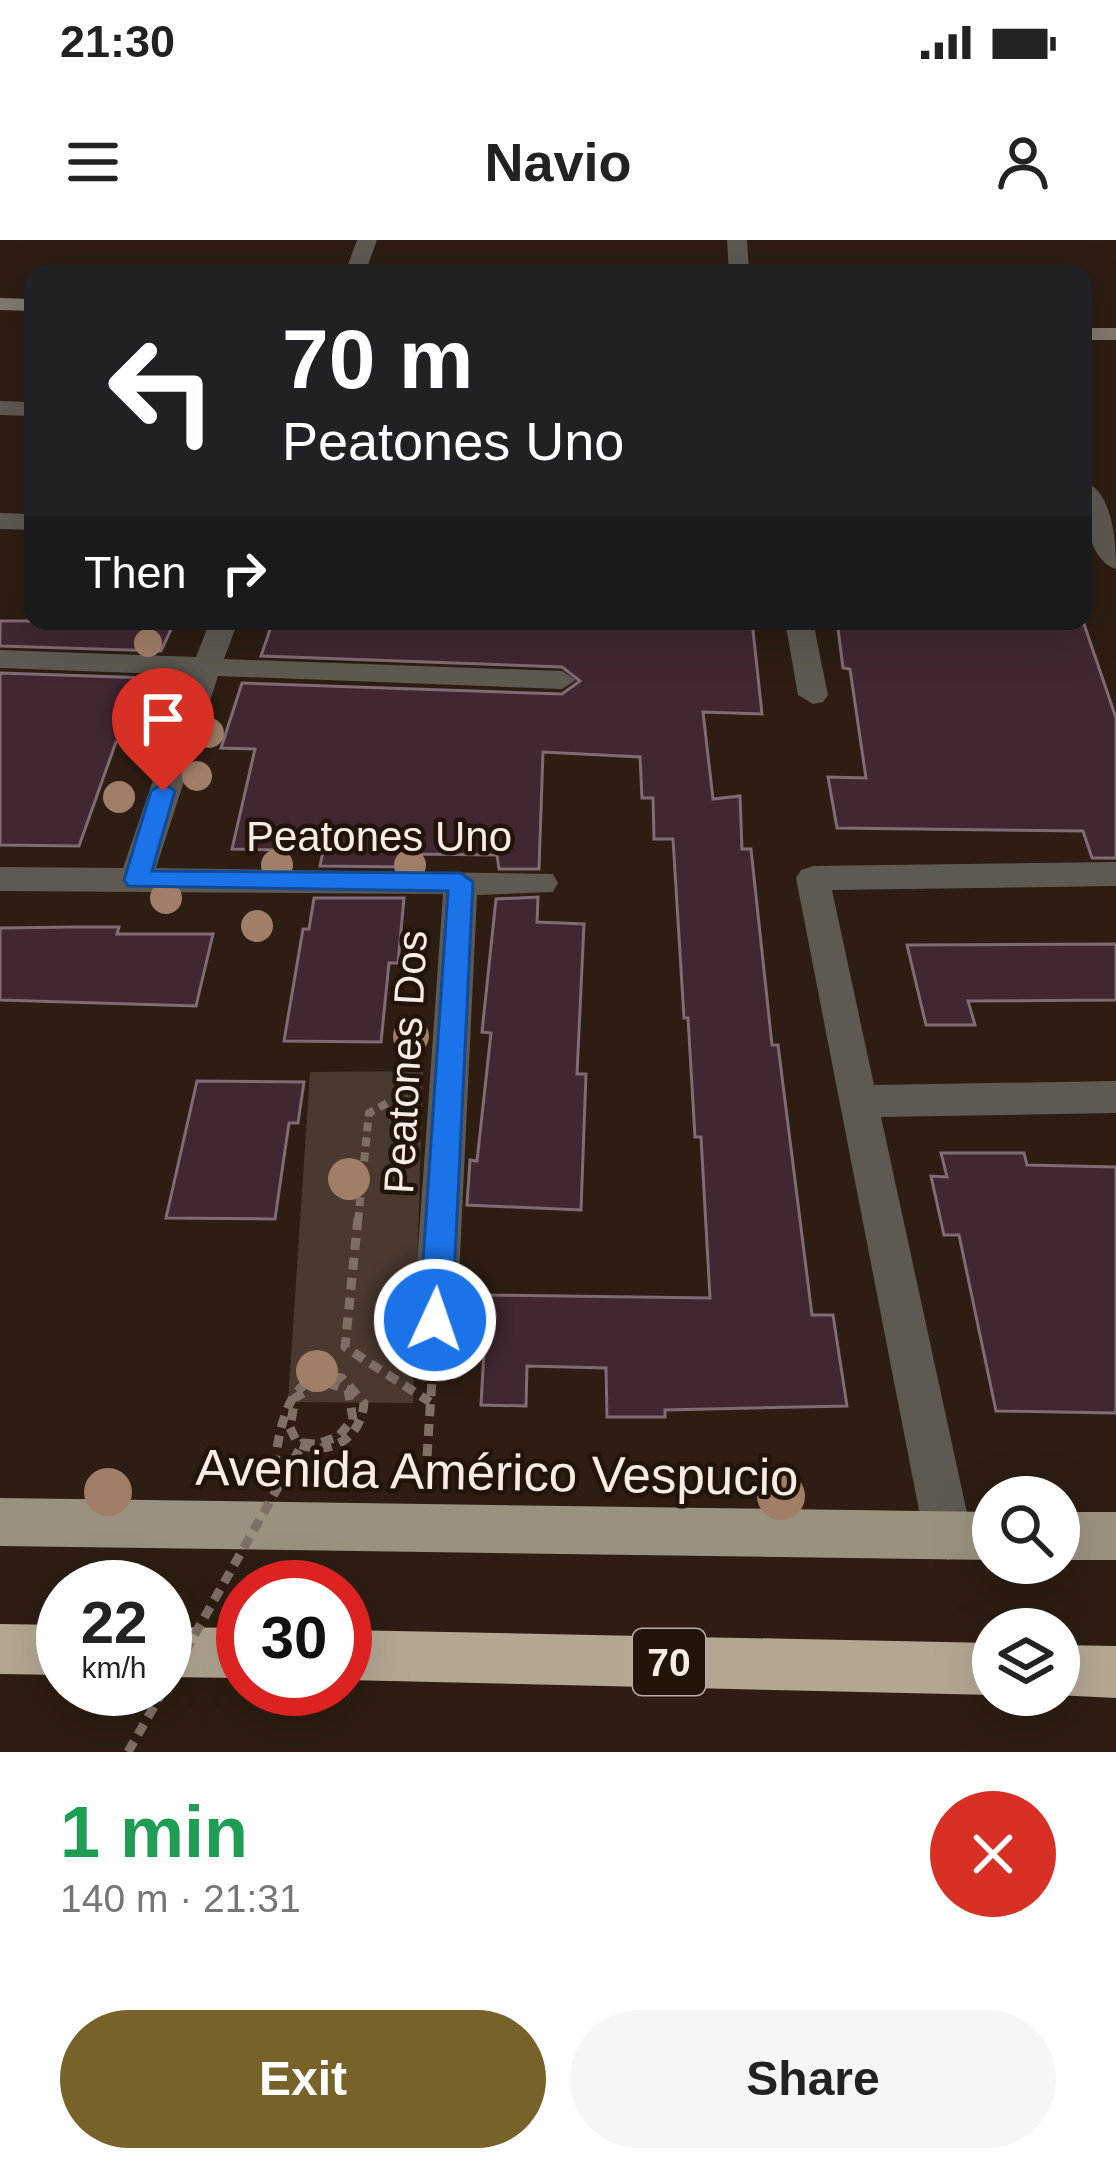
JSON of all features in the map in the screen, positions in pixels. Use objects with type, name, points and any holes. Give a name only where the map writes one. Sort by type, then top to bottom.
[{"type":"highway","points":[[0,1648],[36,1649]]},
{"type":"highway","name":"70","points":[[372,1656],[972,1669]]},
{"type":"highway","points":[[1080,1671],[1116,1672]]},
{"type":"main road","name":"Avenida Américo Vespucio","points":[[0,1522],[970,1536]]},
{"type":"main road","points":[[1080,1536],[1116,1536]]},
{"type":"street","points":[[1092,508],[1116,561]]},
{"type":"street","points":[[136,880],[221,630]]},
{"type":"street","points":[[801,630],[812,694]]},
{"type":"street","points":[[0,659],[562,680]]},
{"type":"street","points":[[970,1536],[859,1101],[813,878],[1116,874]]},
{"type":"street","name":"Peatones Uno","points":[[0,879],[541,883]]},
{"type":"street","name":"Peatones Dos","points":[[435,1320],[461,882]]},
{"type":"street","points":[[859,1101],[1116,1096]]},
{"type":"path","points":[[430,1402],[346,1347],[369,1113],[449,1070]]},
{"type":"path","points":[[427,1456],[435,1320]]},
{"type":"path","points":[[192,1639],[245,1544],[292,1463],[301,1446],[303,1443],[331,1442],[353,1419],[348,1390],[337,1383],[322,1381],[295,1398],[290,1426],[301,1446],[301,1446],[315,1452],[335,1450],[362,1422],[363,1403],[355,1387],[342,1377],[304,1382],[291,1396],[284,1414],[274,1467]]},
{"type":"path","points":[[128,1752],[148,1716]]},
{"type":"shaded area","points":[[423,1071],[413,1403],[288,1402],[310,1072]]},
{"type":"building","points":[[0,621],[24,621],[24,630],[171,630],[161,651],[0,646]]},
{"type":"building","points":[[270,630],[753,630],[762,714],[703,712],[713,799],[740,796],[742,849],[751,849],[772,1045],[778,1045],[812,1315],[833,1315],[847,1406],[665,1410],[665,1417],[607,1417],[606,1368],[527,1366],[526,1406],[481,1405],[487,1295],[710,1298],[701,1137],[695,1137],[673,839],[654,839],[653,798],[642,798],[640,757],[543,752],[539,869],[499,869],[497,855],[408,854],[407,867],[320,866],[323,851],[232,849],[255,749],[221,748],[242,683],[562,694],[580,681],[562,667],[261,656]]},
{"type":"building","points":[[838,630],[1086,630],[1116,718],[1116,858],[1092,858],[1083,831],[837,828],[828,777],[866,778],[850,669],[843,668]]},
{"type":"building","points":[[0,673],[149,678],[116,742],[79,846],[0,845]]},
{"type":"building","points":[[538,897],[537,922],[584,924],[577,1074],[586,1074],[581,1210],[467,1205],[470,1160],[477,1161],[491,1033],[482,1032],[496,899]]},
{"type":"building","points":[[314,898],[404,898],[398,963],[389,963],[381,1042],[284,1041],[303,929],[309,929]]},
{"type":"building","points":[[119,927],[117,934],[213,934],[196,1006],[0,1000],[0,928]]},
{"type":"building","points":[[1116,944],[1116,1000],[968,1001],[975,1025],[926,1025],[907,945]]},
{"type":"building","points":[[197,1081],[304,1082],[298,1123],[289,1123],[275,1219],[166,1218]]},
{"type":"building","points":[[941,1153],[1024,1153],[1027,1165],[1116,1167],[1116,1413],[996,1411],[959,1235],[944,1235],[931,1176],[947,1177]]},
{"type":"route","points":[[163,791],[136,880],[461,882],[435,1320]]}]
